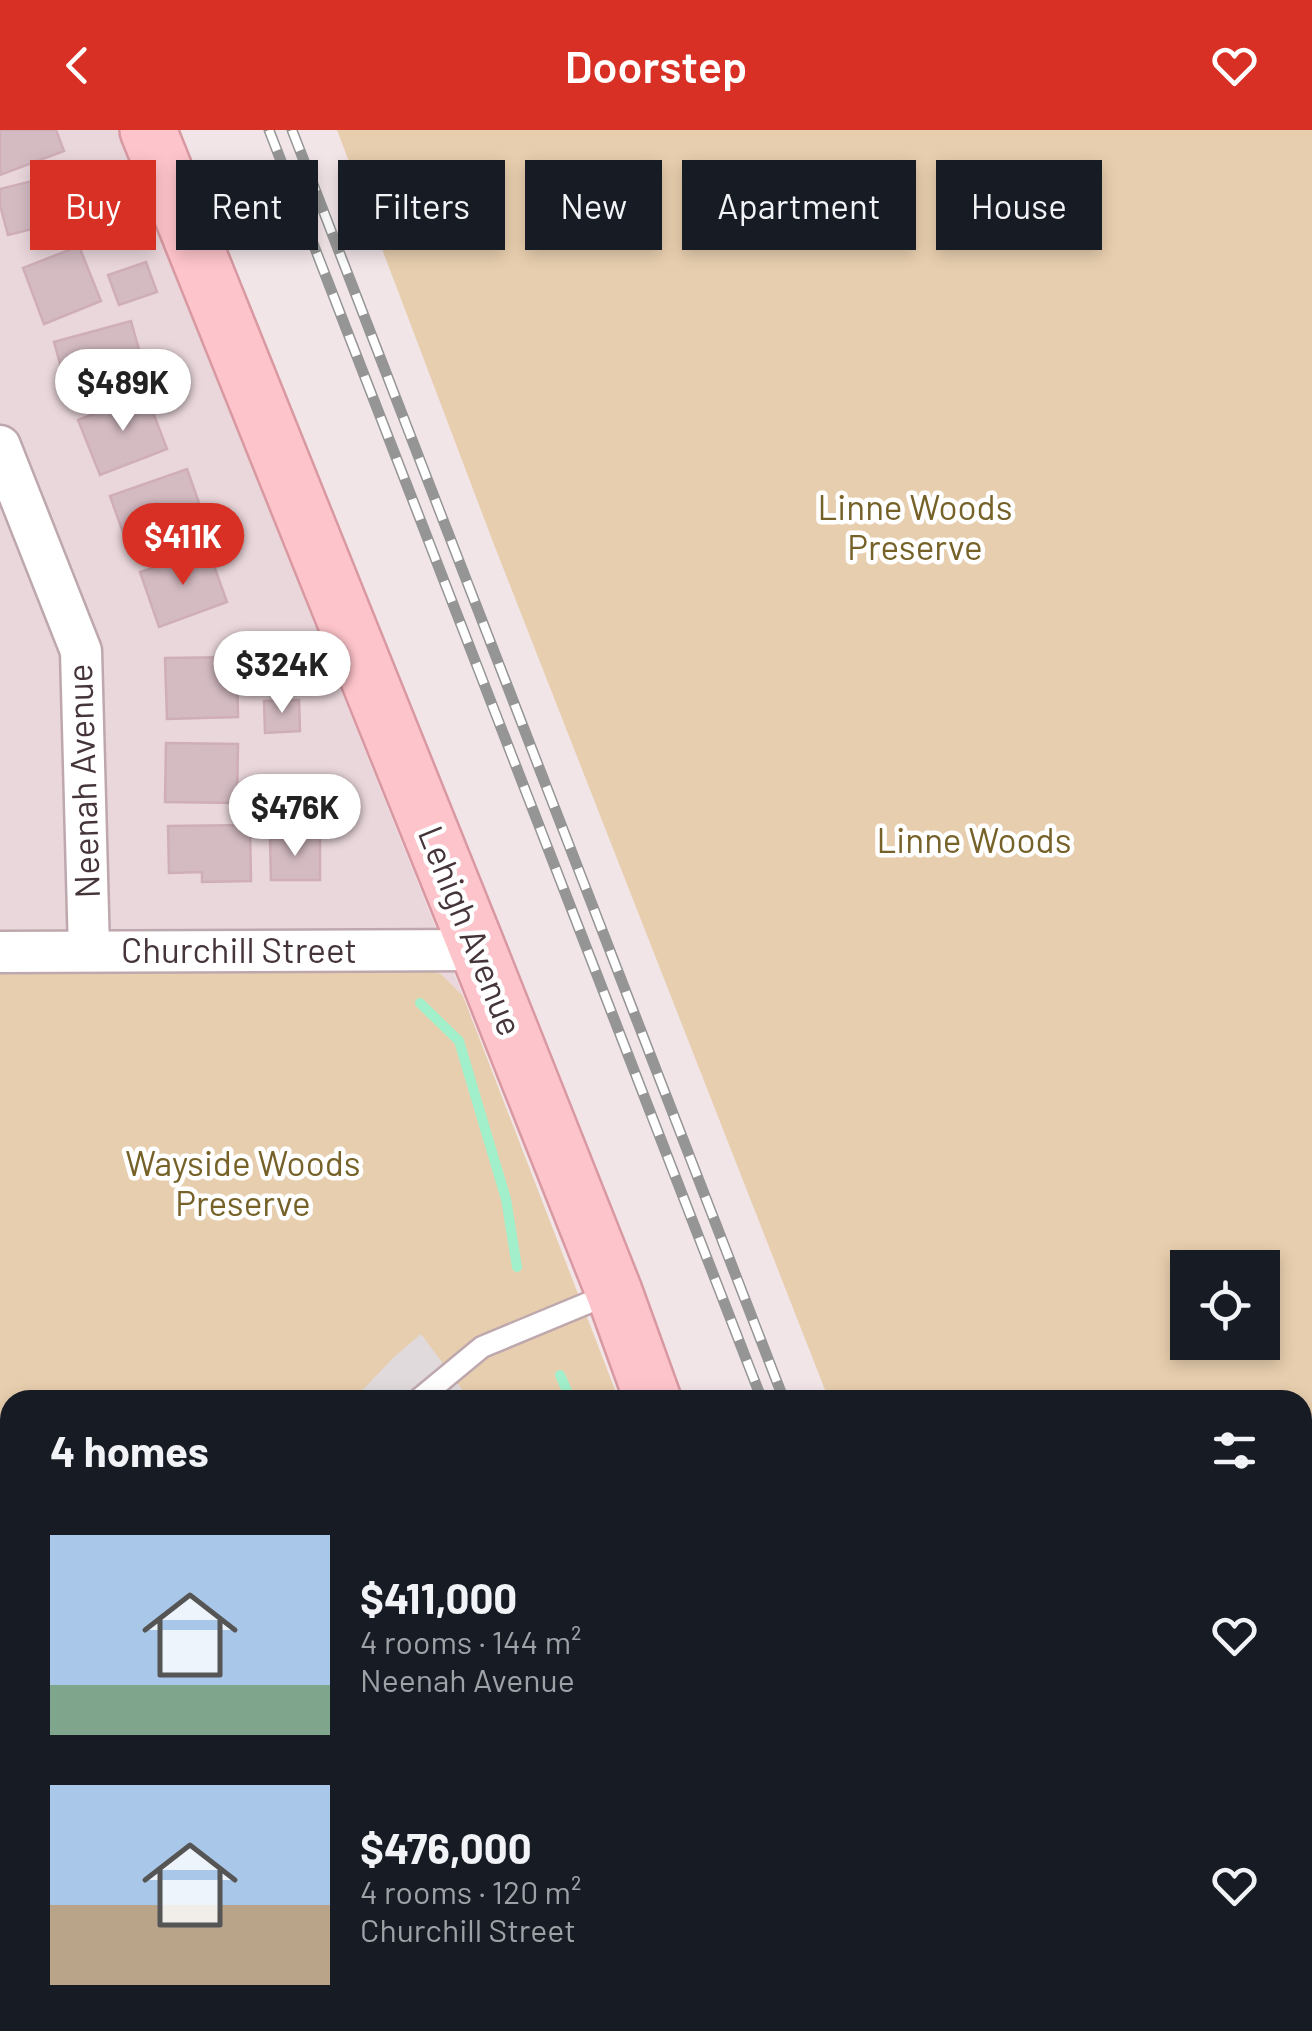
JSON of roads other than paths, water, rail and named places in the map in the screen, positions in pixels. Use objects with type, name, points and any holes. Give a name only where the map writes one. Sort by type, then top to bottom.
[{"type":"street","name":"Lehigh Avenue","points":[[148,130],[478,950],[649,1390]]},
{"type":"street","name":"Neenah Avenue","points":[[0,446],[82,650],[90,952]]},
{"type":"street","name":"Churchill Street","points":[[0,952],[478,950]]},
{"type":"lane","points":[[430,1390],[482,1348],[614,1292]]},
{"type":"waterway","points":[[420,1003],[459,1041],[506,1199],[517,1267]]},
{"type":"waterway","points":[[560,1375],[567,1390]]},
{"type":"railway","points":[[269,130],[758,1390]]},
{"type":"railway","points":[[292,130],[780,1390]]},
{"type":"park label","name":"Linne Woods Preserve","points":[[915,528]]},
{"type":"park label","name":"Linne Woods","points":[[974,841]]},
{"type":"park label","name":"Wayside Woods Preserve","points":[[243,1184]]}]
